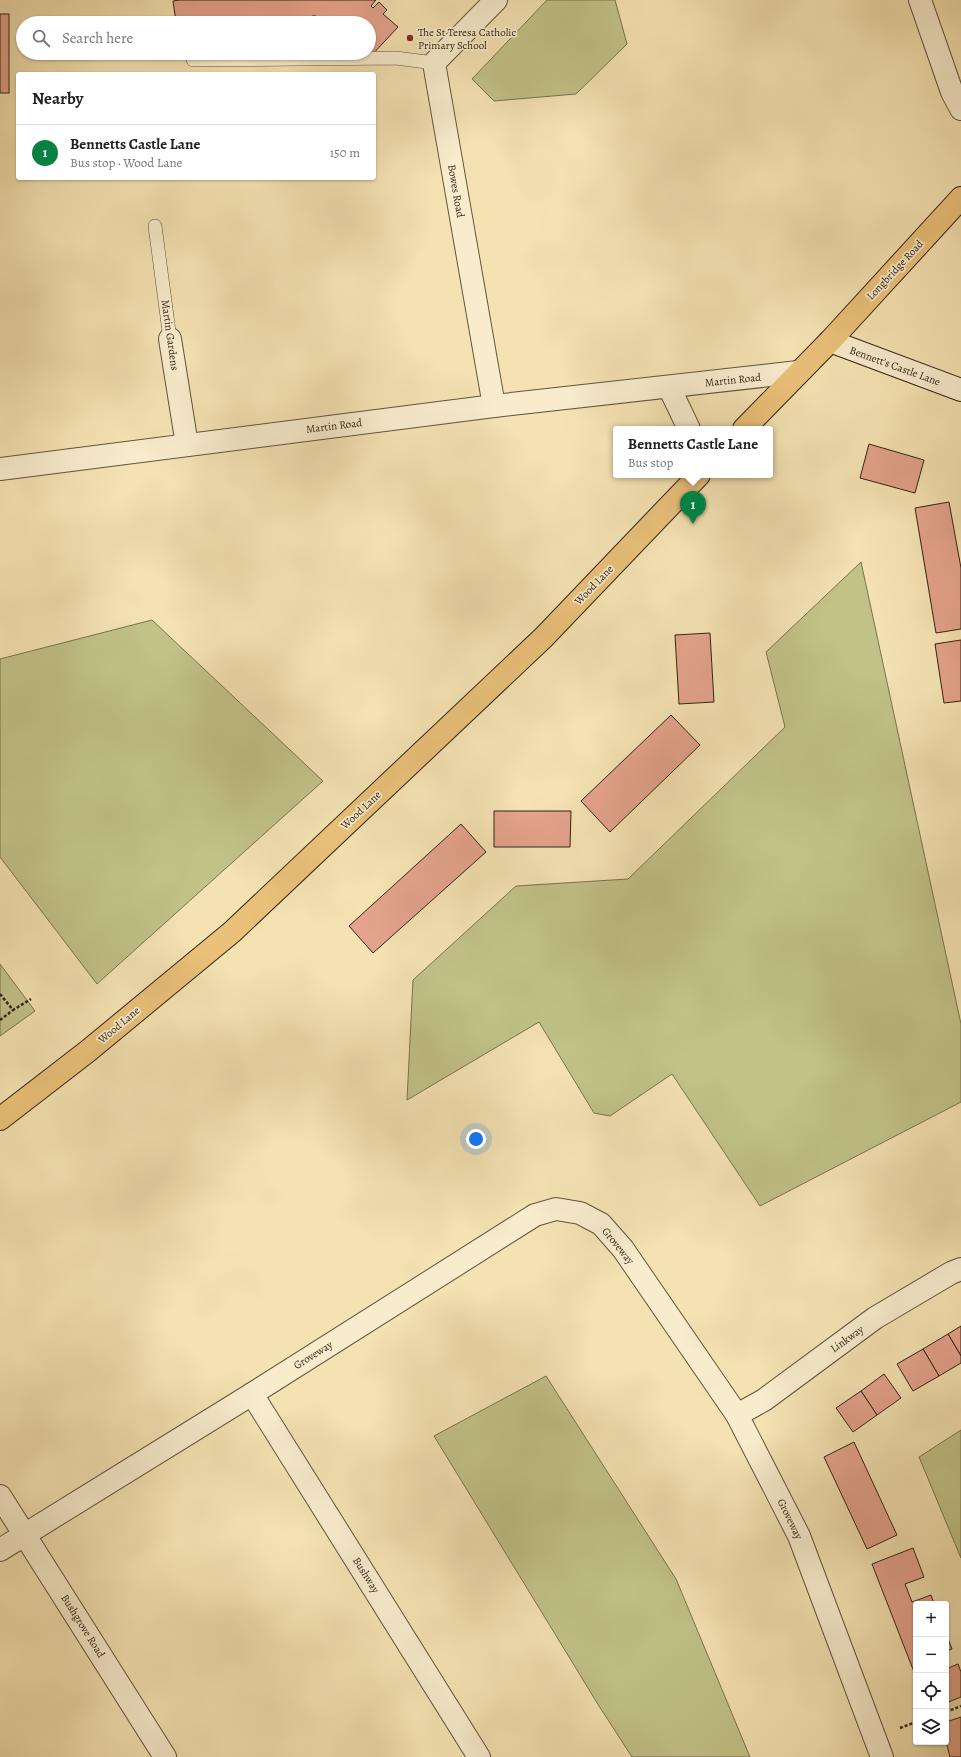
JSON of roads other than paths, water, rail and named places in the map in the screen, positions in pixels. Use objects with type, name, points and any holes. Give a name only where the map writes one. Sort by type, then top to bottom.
[{"type":"main road","name":"Longbridge Road","points":[[830,341],[961,198]]},
{"type":"main road","points":[[747,426],[830,341]]},
{"type":"main road","name":"Wood Lane","points":[[0,1119],[88,1052],[232,932],[544,637],[696,478]]},
{"type":"street","points":[[434,63],[496,0]]},
{"type":"street","points":[[920,0],[952,92],[961,110]]},
{"type":"street","name":"Bowes Road","points":[[434,63],[494,406]]},
{"type":"street","name":"Martin Gardens","points":[[170,339],[187,445]]},
{"type":"street","name":"Bennett's Castle Lane","points":[[830,341],[961,390]]},
{"type":"street","name":"Martin Road","points":[[0,469],[494,406],[798,372]]},
{"type":"street","points":[[669,387],[688,426]]},
{"type":"street","name":"Groveway","points":[[0,1550],[535,1216],[556,1209],[580,1213],[601,1224],[623,1249],[737,1415],[798,1536],[882,1757]]},
{"type":"street","name":"Linkway","points":[[737,1415],[764,1400],[875,1318],[951,1273],[961,1269]]},
{"type":"street","name":"Bushway","points":[[252,1394],[479,1757]]},
{"type":"street","name":"Bushgrove Road","points":[[0,1496],[165,1757]]},
{"type":"lane","points":[[376,58],[396,58],[434,63]]},
{"type":"lane","name":"Martin Gardens","points":[[155,226],[170,339]]},
{"type":"place","name":"The St Teresa Catholic Primary School","points":[[410,38]]},
{"type":"place","name":"Bennetts Castle Lane","points":[[693,524]]}]
